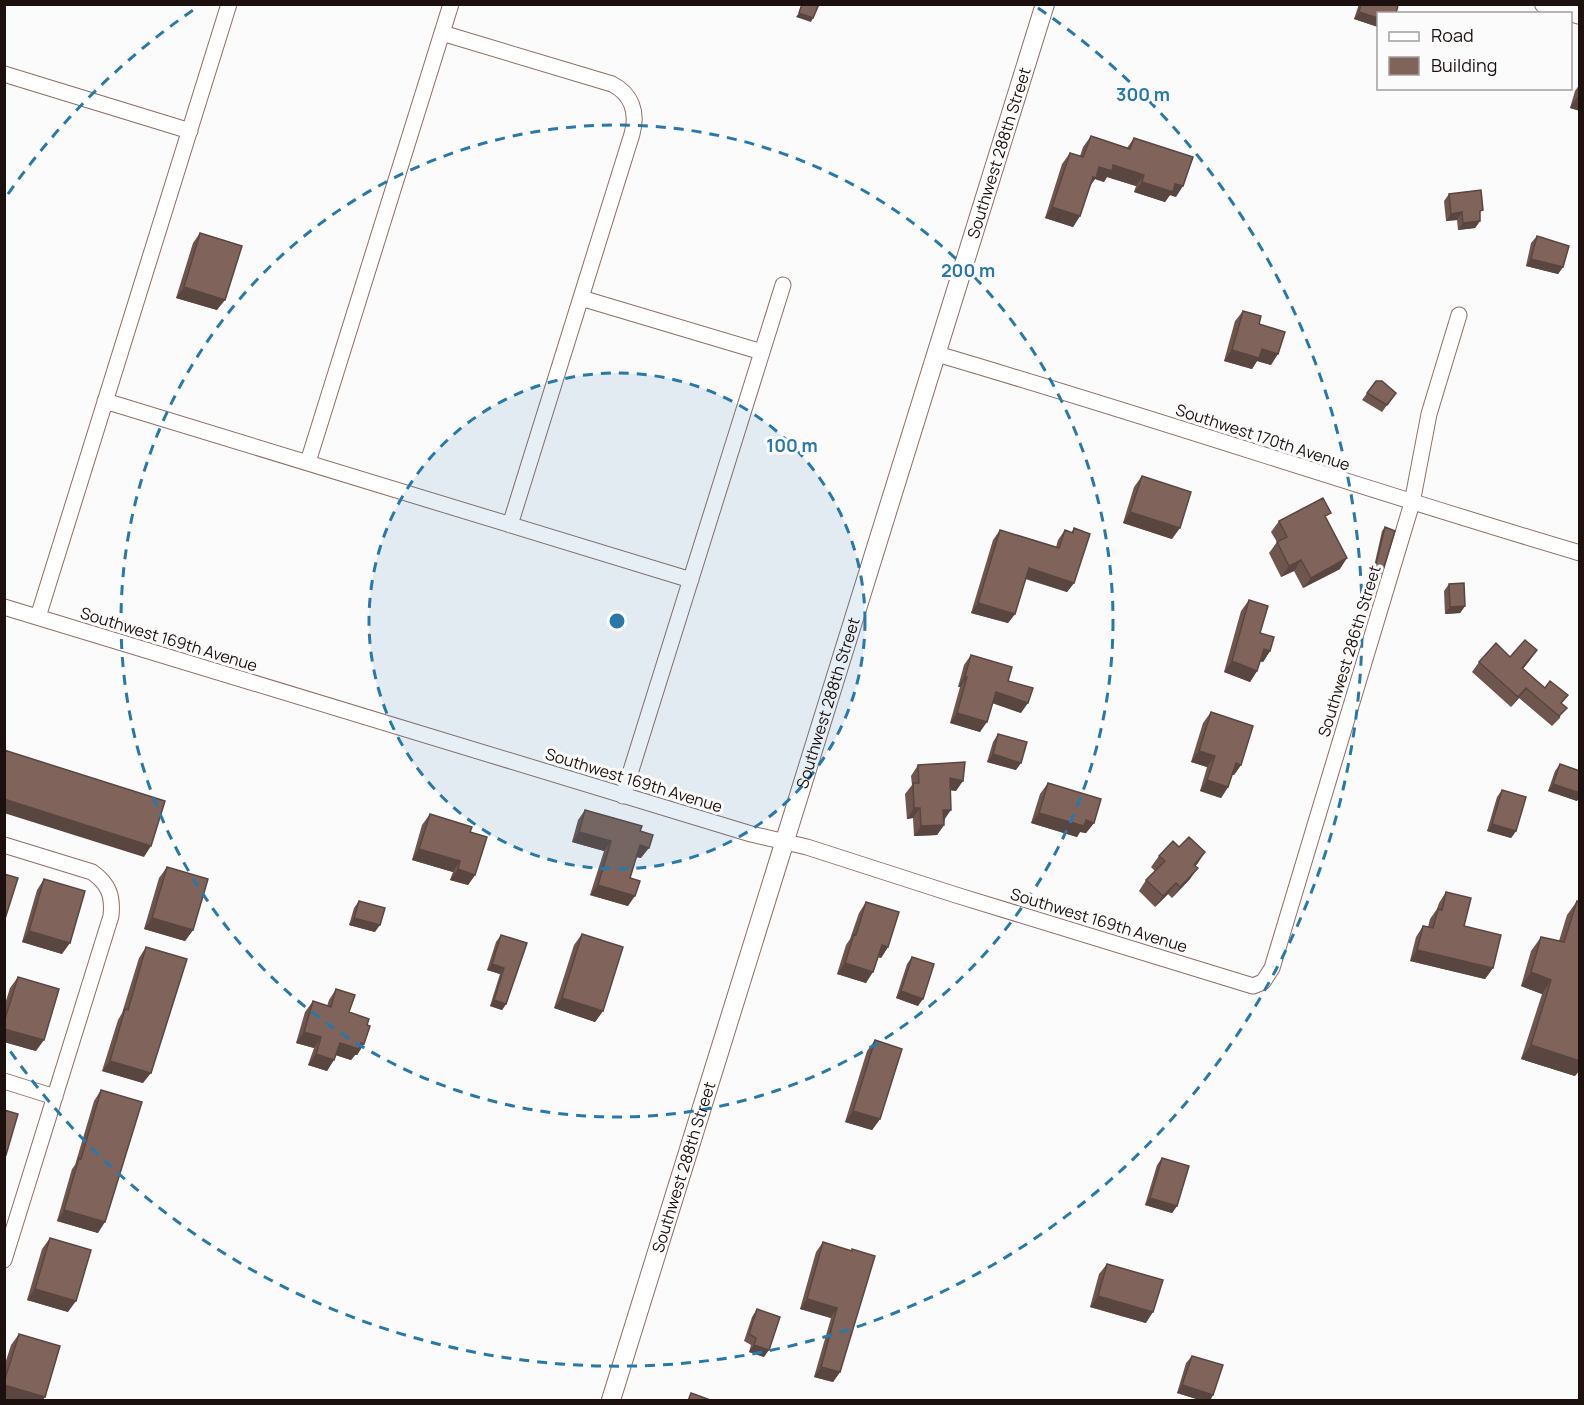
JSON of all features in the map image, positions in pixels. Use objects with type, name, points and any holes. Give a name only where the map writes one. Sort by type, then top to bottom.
[{"type":"street","points":[[38,618],[229,4]]},
{"type":"street","points":[[308,462],[451,4]]},
{"type":"street","name":"Southwest 288th Street","points":[[611,1401],[1045,4]]},
{"type":"street","points":[[1544,4],[1570,12]]},
{"type":"street","points":[[442,33],[608,83],[621,89],[632,103],[635,118],[634,128],[510,525]]},
{"type":"street","points":[[4,74],[190,130]]},
{"type":"street","points":[[623,795],[783,285]]},
{"type":"street","points":[[581,298],[762,352]]},
{"type":"street","name":"Southwest 286th Street","points":[[1253,986],[1263,982],[1272,968],[1412,503],[1429,414],[1459,315]]},
{"type":"street","name":"Southwest 170th Avenue","points":[[937,354],[1580,554]]},
{"type":"street","points":[[105,401],[691,580]]},
{"type":"street","name":"Southwest 169th Avenue","points":[[4,607],[751,834],[807,847],[1253,986]]},
{"type":"street","points":[[4,845],[93,872],[103,880],[113,902],[111,916],[4,1260]]},
{"type":"street","points":[[4,1081],[55,1097]]},
{"type":"building","points":[[802,4],[819,4],[813,18],[799,13]]},
{"type":"building","points":[[1361,4],[1398,5],[1396,12],[1377,12],[1377,18],[1359,12]]},
{"type":"building","points":[[1091,136],[1130,149],[1134,138],[1193,157],[1183,186],[1175,184],[1173,192],[1142,182],[1144,175],[1113,165],[1112,171],[1099,167],[1096,178],[1093,177],[1080,216],[1052,207],[1070,153],[1083,157]]},
{"type":"building","points":[[1481,190],[1483,210],[1480,211],[1480,221],[1463,223],[1462,212],[1451,214],[1449,194]]},
{"type":"building","points":[[200,233],[242,246],[225,300],[184,287]]},
{"type":"building","points":[[1537,236],[1569,246],[1563,267],[1531,259]]},
{"type":"building","points":[[1243,311],[1261,316],[1259,324],[1285,332],[1278,354],[1262,349],[1259,358],[1232,350]]},
{"type":"building","points":[[1376,381],[1382,381],[1396,393],[1387,405],[1367,393]]},
{"type":"building","points":[[1142,476],[1191,492],[1180,528],[1130,512]]},
{"type":"building","points":[[1323,498],[1331,513],[1325,516],[1347,558],[1311,578],[1301,560],[1289,566],[1277,542],[1287,537],[1279,521]]},
{"type":"building","points":[[1385,527],[1395,531],[1383,570],[1375,568]]},
{"type":"building","points":[[1074,528],[1090,534],[1074,583],[1029,568],[1015,614],[978,603],[1000,530],[1059,548],[1065,530],[1073,533]]},
{"type":"building","points":[[1464,583],[1465,606],[1450,607],[1449,584]]},
{"type":"building","points":[[1249,600],[1268,606],[1260,633],[1274,637],[1270,651],[1264,649],[1257,671],[1232,661]]},
{"type":"building","points":[[1525,640],[1537,650],[1522,668],[1545,688],[1550,681],[1568,695],[1561,703],[1567,708],[1559,716],[1526,688],[1518,697],[1479,662],[1496,643],[1510,657]]},
{"type":"building","points":[[971,655],[1012,667],[1008,681],[1033,688],[1028,703],[996,692],[987,722],[957,713]]},
{"type":"building","points":[[1211,712],[1253,726],[1241,765],[1236,763],[1228,787],[1207,780],[1215,756],[1199,751]]},
{"type":"building","points":[[998,734],[1027,742],[1021,763],[993,754]]},
{"type":"building","points":[[4,750],[165,801],[151,846],[4,799]]},
{"type":"building","points":[[965,762],[963,781],[950,778],[951,810],[943,810],[944,825],[921,826],[920,808],[914,808],[913,783],[919,783],[918,765]]},
{"type":"building","points":[[1560,764],[1580,771],[1580,793],[1553,784]]},
{"type":"building","points":[[1048,783],[1101,799],[1094,823],[1086,820],[1084,826],[1039,813]]},
{"type":"building","points":[[1502,790],[1526,797],[1516,831],[1492,824]]},
{"type":"building","points":[[585,810],[642,826],[640,831],[653,835],[649,848],[640,845],[630,878],[640,881],[635,896],[598,885],[611,841],[579,832]]},
{"type":"building","points":[[430,814],[472,827],[470,832],[487,837],[475,875],[458,869],[460,861],[419,849]]},
{"type":"building","points":[[1189,837],[1205,852],[1194,865],[1198,868],[1180,887],[1176,883],[1163,896],[1146,880],[1165,861],[1159,856],[1173,841],[1179,847]]},
{"type":"building","points":[[167,867],[208,879],[193,930],[152,918]]},
{"type":"building","points":[[4,874],[18,878],[4,922]]},
{"type":"building","points":[[44,879],[85,891],[70,943],[29,931]]},
{"type":"building","points":[[1446,892],[1471,898],[1464,926],[1501,935],[1493,968],[1417,950],[1423,926],[1433,928],[1438,909],[1442,910]]},
{"type":"building","points":[[359,901],[385,908],[380,925],[354,918]]},
{"type":"building","points":[[1577,901],[1580,902],[1580,1061],[1531,1045],[1551,980],[1531,972],[1541,937],[1564,942]]},
{"type":"building","points":[[866,902],[899,912],[888,947],[882,945],[873,972],[845,963]]},
{"type":"building","points":[[582,934],[623,947],[603,1011],[562,998]]},
{"type":"building","points":[[501,935],[527,943],[506,1004],[494,1000],[504,968],[492,964]]},
{"type":"building","points":[[146,947],[187,959],[151,1073],[110,1061],[125,1009],[128,1010]]},
{"type":"building","points":[[912,957],[934,964],[923,999],[901,991]]},
{"type":"building","points":[[18,977],[59,989],[44,1040],[4,1029],[4,1022]]},
{"type":"building","points":[[336,989],[355,995],[349,1012],[369,1019],[367,1025],[370,1026],[364,1044],[361,1043],[359,1049],[340,1043],[334,1060],[316,1054],[321,1037],[304,1032],[313,1001],[331,1007]]},
{"type":"building","points":[[875,1040],[902,1049],[880,1119],[853,1111]]},
{"type":"building","points":[[101,1090],[142,1102],[105,1222],[64,1210]]},
{"type":"building","points":[[4,1110],[18,1114],[6,1155],[4,1154]]},
{"type":"building","points":[[1162,1158],[1189,1166],[1177,1206],[1150,1198]]},
{"type":"building","points":[[50,1238],[91,1250],[76,1301],[35,1289]]},
{"type":"building","points":[[823,1242],[875,1256],[840,1372],[821,1367],[837,1308],[807,1299]]},
{"type":"building","points":[[1107,1264],[1163,1280],[1153,1312],[1098,1296]]},
{"type":"building","points":[[757,1309],[780,1317],[769,1350],[754,1345],[756,1338],[749,1334]]},
{"type":"building","points":[[19,1334],[60,1346],[45,1397],[4,1385]]},
{"type":"building","points":[[1192,1356],[1223,1365],[1213,1395],[1182,1385]]},
{"type":"building","points":[[691,1393],[713,1401],[688,1401]]}]
